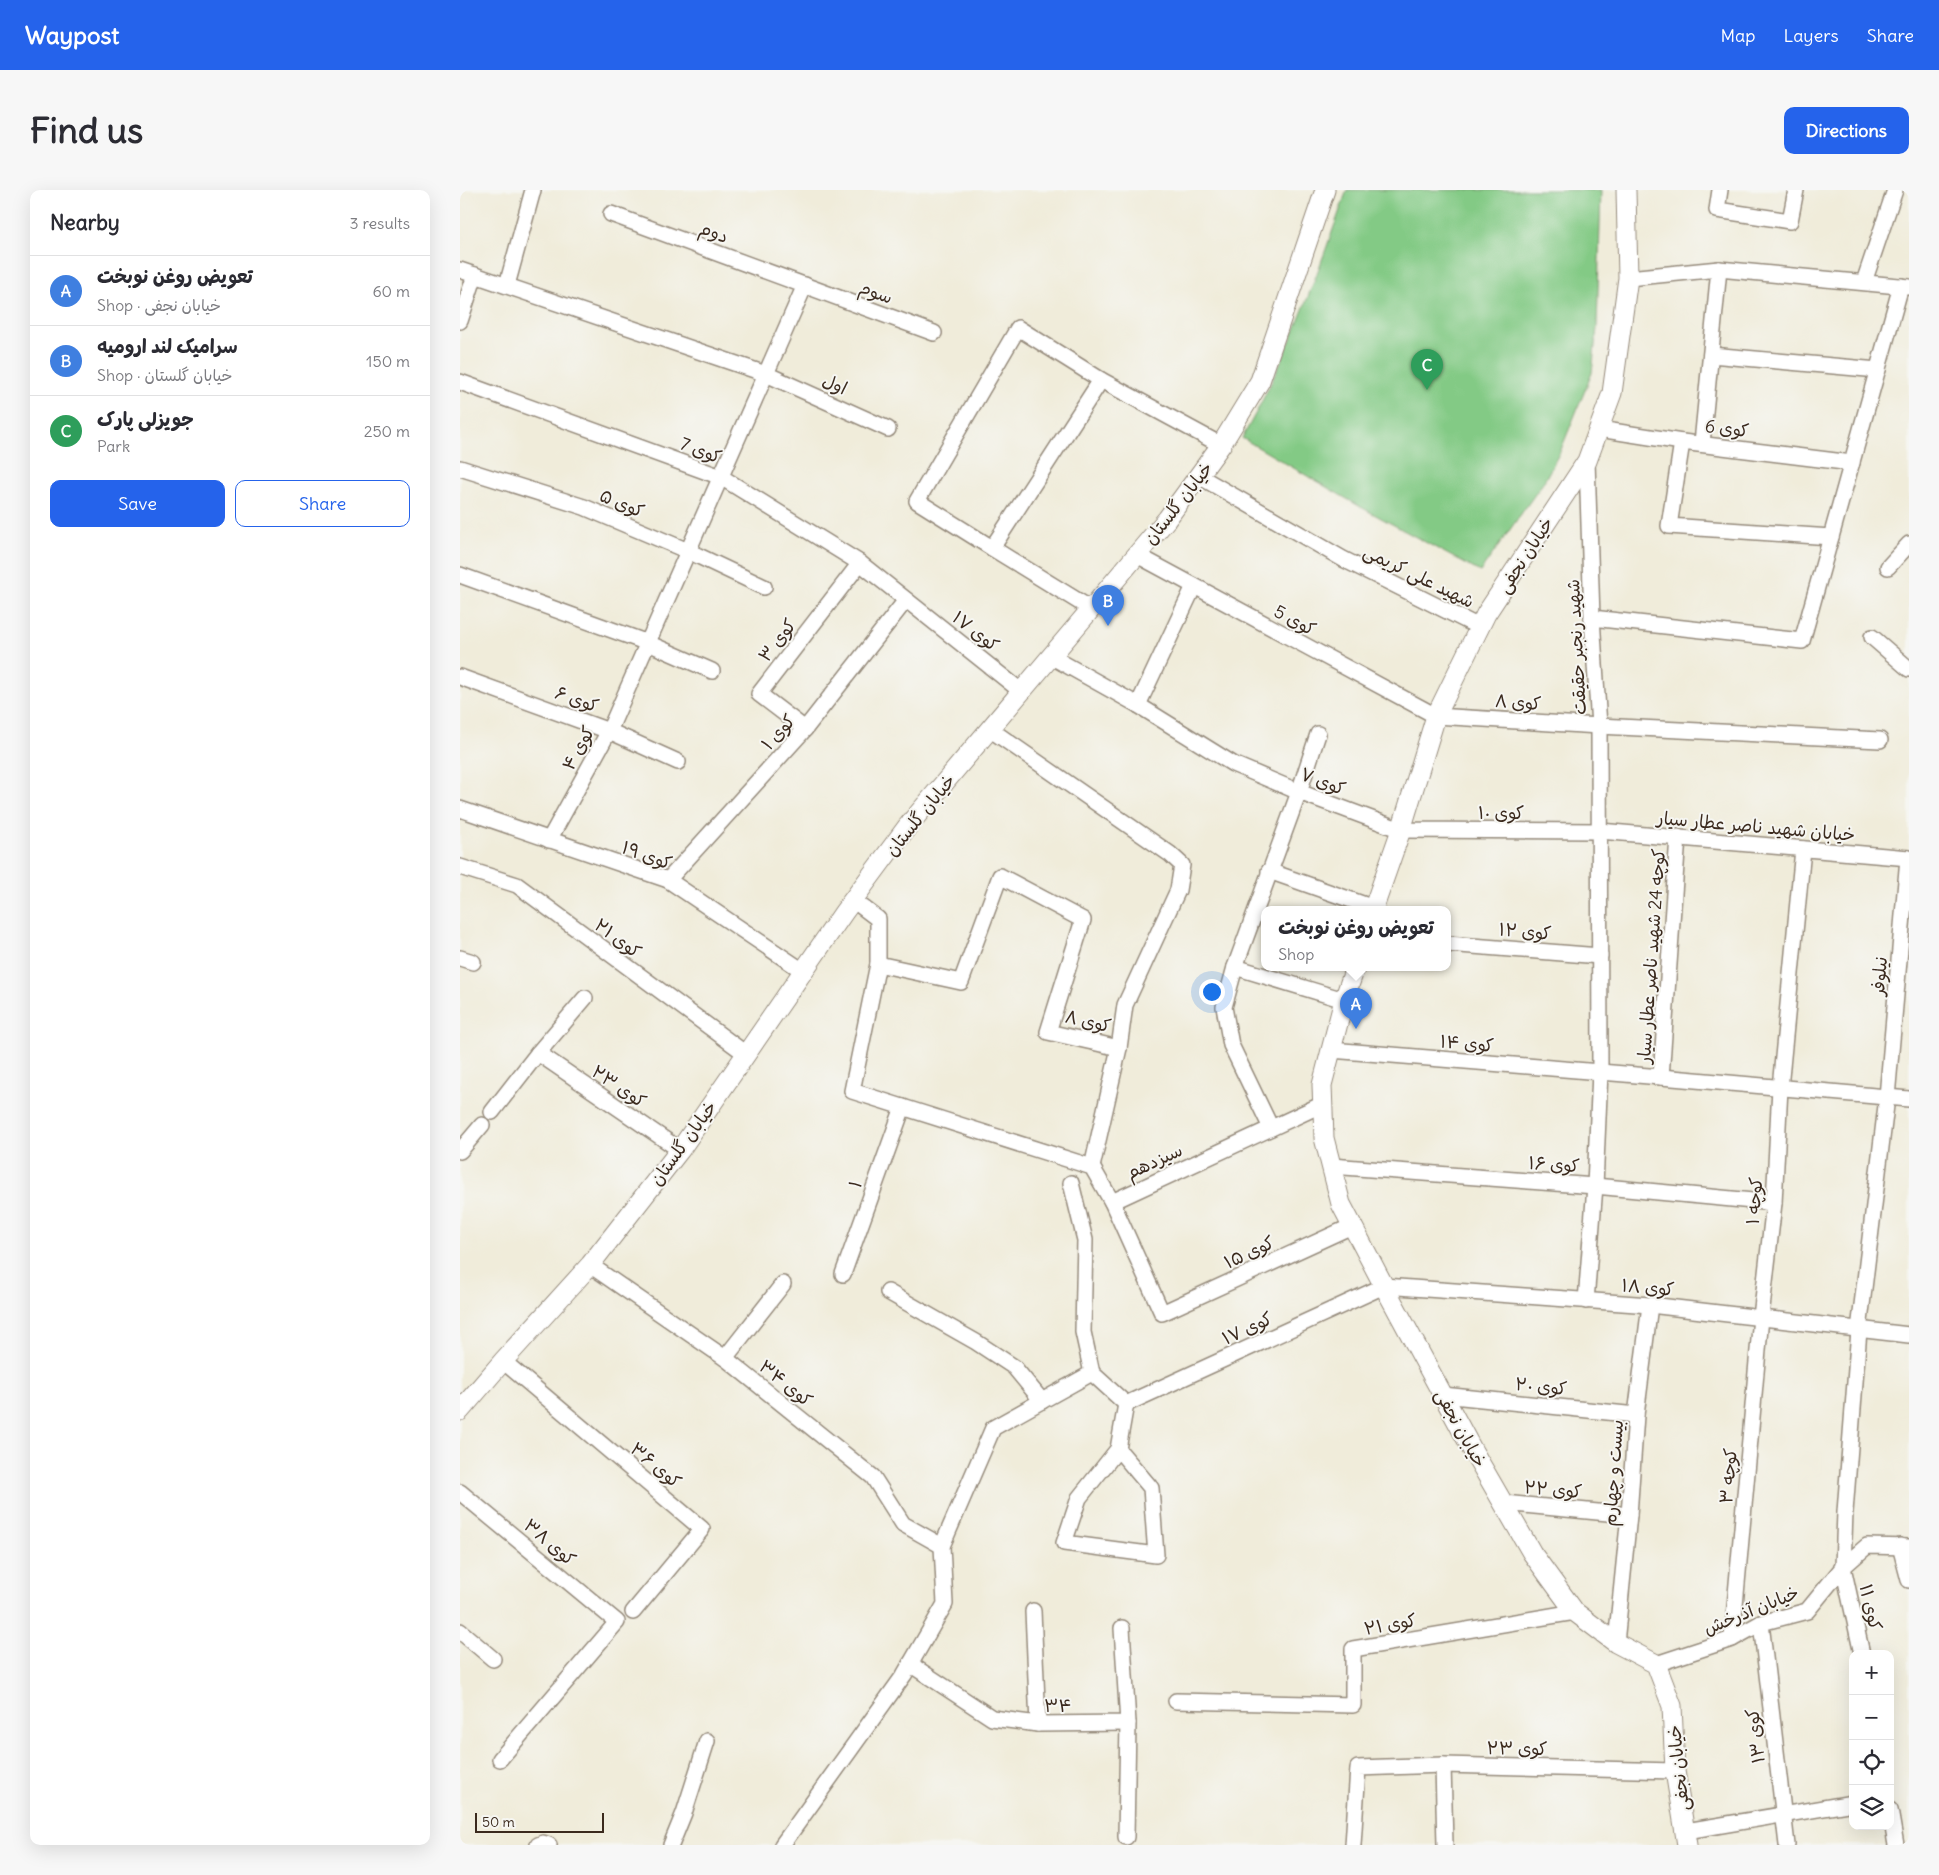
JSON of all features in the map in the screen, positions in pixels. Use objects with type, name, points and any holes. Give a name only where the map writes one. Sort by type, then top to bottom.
[{"type":"street","points":[[506,285],[533,190]]},
{"type":"street","name":"خیابان گلستان","points":[[460,1411],[590,1265],[680,1150],[853,900],[908,827],[1167,519],[1221,445],[1260,381],[1325,190]]},
{"type":"street","name":"خیابان نجفی","points":[[1375,906],[1401,830],[1436,716],[1479,626],[1587,461],[1612,393],[1628,278],[1626,190]]},
{"type":"street","points":[[1720,190],[1717,210],[1790,221],[1796,190]]},
{"type":"street","points":[[1864,282],[1895,190]]},
{"type":"street","name":"دوم","points":[[611,214],[805,285]]},
{"type":"street","points":[[1592,618],[1802,641],[1878,370],[1905,286],[1719,269],[1628,278]]},
{"type":"street","points":[[1702,443],[1719,269]]},
{"type":"street","name":"اول","points":[[460,270],[766,374],[888,429]]},
{"type":"street","points":[[460,321],[475,275]]},
{"type":"street","name":"سوم","points":[[805,285],[934,333]]},
{"type":"street","name":"کوی ۴","points":[[549,840],[609,730],[805,285]]},
{"type":"street","points":[[1091,610],[916,501],[1018,328],[1101,380],[1221,445]]},
{"type":"street","points":[[1711,355],[1878,370]]},
{"type":"street","points":[[992,548],[1101,380]]},
{"type":"street","name":"کوی 7","points":[[460,382],[721,477],[860,563],[906,600]]},
{"type":"street","name":"کوی 6","points":[[1598,429],[1682,442],[1852,463]]},
{"type":"street","points":[[1682,442],[1669,526],[1831,536]]},
{"type":"street","name":"شهید رنجبر حقیقت","points":[[1586,1302],[1595,1186],[1600,1072],[1599,726],[1592,618],[1587,461]]},
{"type":"street","name":"کوی ۵","points":[[460,468],[584,507],[688,551],[764,587]]},
{"type":"street","name":"شهید علی کریمی","points":[[1199,476],[1343,559],[1479,626]]},
{"type":"street","points":[[1888,567],[1909,544]]},
{"type":"street","name":"کوی 5","points":[[1137,555],[1436,716]]},
{"type":"street","name":"کوی ۳","points":[[805,729],[759,694],[860,563]]},
{"type":"street","points":[[460,575],[648,643],[712,671]]},
{"type":"street","points":[[1138,705],[1194,586]]},
{"type":"street","name":"کوی ۱۷","points":[[906,600],[1022,692]]},
{"type":"street","name":"کوی ۱","points":[[668,880],[805,729],[906,600]]},
{"type":"street","points":[[1872,637],[1909,669]]},
{"type":"street","name":"کوی ۷","points":[[1052,657],[1138,705],[1233,764],[1299,792],[1401,830]]},
{"type":"street","name":"کوی ۶","points":[[460,677],[609,730],[678,762]]},
{"type":"street","name":"کوی ۸","points":[[1436,716],[1880,740]]},
{"type":"street","points":[[990,730],[1170,854],[1182,865],[1178,890],[1125,1005],[1119,1048],[1092,1167],[1112,1202]]},
{"type":"street","points":[[1271,1128],[1231,1045],[1224,1007],[1235,967],[1299,792],[1318,734]]},
{"type":"street","name":"کوی ۱۹","points":[[460,809],[668,880],[803,971]]},
{"type":"street","name":"کوی ۱۰","points":[[1401,830],[1600,831]]},
{"type":"street","name":"خیابان شهید ناصر عطار سیار","points":[[1600,831],[1908,858]]},
{"type":"street","name":"کوچه 24 شهید ناصر عطار سیار","points":[[1661,1077],[1678,837]]},
{"type":"street","name":"کوچه ۱","points":[[1761,1317],[1774,1203],[1780,1088],[1803,849]]},
{"type":"street","name":"نیلوفر","points":[[1859,1330],[1887,1097],[1908,858]]},
{"type":"street","name":"کوی ۲۱","points":[[460,867],[517,885],[746,1054]]},
{"type":"street","points":[[1269,871],[1366,906]]},
{"type":"street","name":"کوی ۸","points":[[878,964],[961,982],[1000,876],[1083,920],[1048,1032],[1119,1048]]},
{"type":"street","points":[[853,900],[878,919],[878,964],[852,1091],[1092,1167]]},
{"type":"street","name":"کوی ۱۲","points":[[1451,944],[1600,956]]},
{"type":"street","points":[[1235,967],[1344,1000]]},
{"type":"street","name":"خیابان نجفی","points":[[1354,971],[1344,1000],[1322,1085],[1324,1138],[1341,1204],[1443,1395],[1532,1553],[1575,1612],[1616,1643],[1656,1664],[1672,1706],[1675,1771],[1686,1838]]},
{"type":"street","points":[[492,1112],[538,1053],[585,998]]},
{"type":"street","name":"کوی ۱۴","points":[[1331,1050],[1909,1099]]},
{"type":"street","name":"کوی ۲۳","points":[[538,1053],[680,1150]]},
{"type":"street","name":"سیزدهم","points":[[1112,1202],[1323,1104]]},
{"type":"street","name":"۱","points":[[843,1274],[903,1107]]},
{"type":"street","points":[[460,1151],[482,1125]]},
{"type":"street","name":"کوی ۱۶","points":[[1331,1166],[1595,1186],[1774,1203]]},
{"type":"street","points":[[1071,1183],[1085,1240],[1083,1332],[1092,1373],[1126,1404],[1118,1450],[1079,1498],[1064,1543],[1156,1555],[1151,1488],[1118,1450]]},
{"type":"street","name":"کوی ۱۵","points":[[1112,1202],[1162,1313],[1352,1226]]},
{"type":"street","name":"کوی ۳۴","points":[[590,1265],[725,1358],[873,1477],[902,1524],[942,1546]]},
{"type":"street","points":[[725,1358],[783,1284]]},
{"type":"street","name":"کوی ۱۷","points":[[1126,1404],[1384,1286]]},
{"type":"street","name":"کوی ۱۸","points":[[1384,1286],[1586,1302],[1650,1305],[1909,1335]]},
{"type":"street","points":[[888,1292],[976,1342],[1014,1367],[1042,1400]]},
{"type":"street","name":"بیست و چهارم","points":[[1616,1643],[1629,1515],[1636,1415],[1650,1305]]},
{"type":"street","name":"کوچه ۳","points":[[1732,1639],[1761,1317]]},
{"type":"street","name":"کوی ۱۱","points":[[1859,1330],[1845,1512],[1843,1567],[1861,1650]]},
{"type":"street","name":"کوی ۳۶","points":[[503,1361],[702,1529],[634,1612]]},
{"type":"street","points":[[782,1845],[910,1664],[945,1604],[942,1546],[993,1428],[1092,1373]]},
{"type":"street","name":"کوی ۲۰","points":[[1443,1395],[1636,1415]]},
{"type":"street","name":"کوی ۳۸","points":[[460,1492],[617,1622],[500,1759]]},
{"type":"street","name":"کوی ۲۲","points":[[1504,1503],[1629,1515]]},
{"type":"street","name":"خیابان آذرخش","points":[[1656,1664],[1732,1639],[1761,1624],[1807,1612],[1843,1567],[1867,1546],[1904,1546]]},
{"type":"street","points":[[1904,1546],[1909,1580]]},
{"type":"street","points":[[1032,1611],[1038,1724]]},
{"type":"street","name":"کوی ۲۱","points":[[1176,1701],[1354,1705],[1353,1649],[1575,1612]]},
{"type":"street","name":"کوی ۱۳","points":[[1761,1624],[1787,1845]]},
{"type":"street","points":[[1122,1628],[1128,1723],[1126,1836]]},
{"type":"street","points":[[460,1631],[493,1659]]},
{"type":"street","name":"۳۴","points":[[910,1664],[992,1718],[1038,1724],[1128,1723]]},
{"type":"street","points":[[671,1845],[684,1813],[707,1741]]},
{"type":"street","points":[[1443,1765],[1445,1845]]},
{"type":"street","name":"کوی ۲۳","points":[[1353,1845],[1358,1768],[1443,1765],[1675,1771]]},
{"type":"street","points":[[1686,1838],[1783,1814],[1849,1804]]},
{"type":"street","points":[[1893,1830],[1896,1845]]},
{"type":"street","points":[[538,1845],[544,1843],[549,1845]]},
{"type":"green space","points":[[1347,190],[1601,190],[1597,328],[1592,373],[1560,452],[1543,483],[1480,572],[1359,506],[1242,438],[1287,348]]},
{"type":"place","name":"جویزلی پارک","points":[[1427,390]]},
{"type":"place","name":"سرامیک لند ارومیه","points":[[1108,626]]},
{"type":"place","name":"تعویض روغن نوبخت","points":[[1356,1029]]}]
